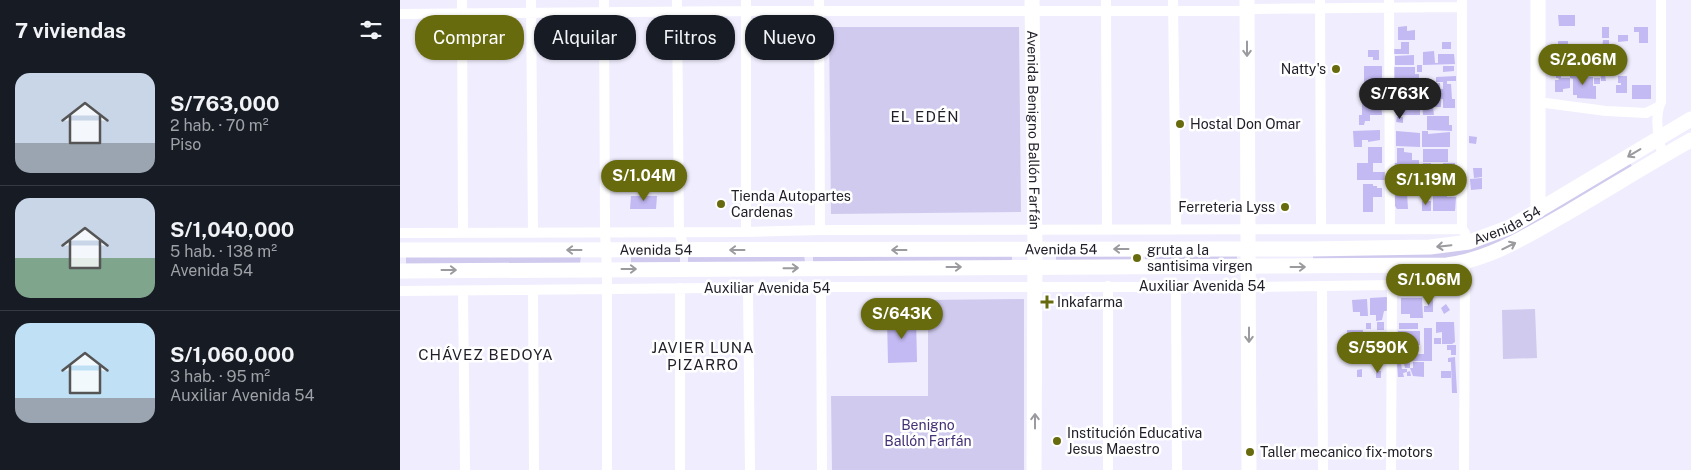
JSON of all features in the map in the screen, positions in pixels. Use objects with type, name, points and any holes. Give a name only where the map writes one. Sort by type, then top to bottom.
[{"type":"main road","points":[[1538,0],[1538,211]]},
{"type":"main road","name":"Avenida Benigno Ballón Farfán","points":[[1032,6],[1036,250],[1034,470]]},
{"type":"main road","points":[[1247,6],[1249,470]]},
{"type":"main road","name":"Avenida 54","points":[[400,250],[1430,248],[1466,235],[1510,227],[1691,120]]},
{"type":"main road","name":"Avenida 54","points":[[400,271],[1435,266],[1464,263],[1491,254],[1519,241],[1691,140]]},
{"type":"street","points":[[462,0],[463,233]]},
{"type":"street","points":[[531,0],[533,233]]},
{"type":"street","points":[[604,0],[607,470]]},
{"type":"street","points":[[677,0],[678,232],[685,250]]},
{"type":"street","points":[[746,0],[746,232]]},
{"type":"street","points":[[819,0],[820,230]]},
{"type":"street","points":[[1173,0],[1176,229]]},
{"type":"street","points":[[1661,0],[1661,102],[1658,107],[1658,139],[1663,157]]},
{"type":"street","points":[[400,14],[819,12],[1106,5],[1173,11],[1247,6],[1254,9],[1320,4],[1462,4],[1466,235],[1390,229],[400,233]]},
{"type":"street","points":[[1320,4],[1320,229]]},
{"type":"street","points":[[1389,4],[1390,229]]},
{"type":"street","points":[[1106,5],[1107,229]]},
{"type":"street","points":[[1538,102],[1606,111],[1646,113],[1658,107]]},
{"type":"street","points":[[1464,263],[1464,470]]},
{"type":"street","name":"Auxiliar Avenida 54","points":[[400,291],[822,287],[1248,287],[1463,284]]},
{"type":"street","points":[[1108,286],[1108,470]]},
{"type":"street","points":[[1176,286],[1177,470]]},
{"type":"street","points":[[1322,286],[1323,470]]},
{"type":"street","points":[[1391,470],[1392,286]]},
{"type":"street","points":[[822,287],[822,470]]},
{"type":"street","points":[[680,288],[680,470]]},
{"type":"street","points":[[748,288],[750,470]]},
{"type":"street","points":[[533,290],[534,470]]},
{"type":"street","points":[[463,291],[465,470]]},
{"type":"green space","points":[[834,27],[1019,27],[1021,212],[831,214],[829,60],[834,60]]},
{"type":"green space","points":[[1630,163],[1633,168],[1514,238],[1456,258],[1313,260],[1313,253],[1441,252]]},
{"type":"green space","points":[[1237,253],[1237,261],[1145,262],[1145,254]]},
{"type":"green space","points":[[813,254],[1012,255],[1012,262],[813,262]]},
{"type":"green space","points":[[406,255],[581,255],[580,264],[406,265]]},
{"type":"green space","points":[[631,255],[680,255],[680,263],[631,263]]},
{"type":"green space","points":[[688,255],[804,255],[805,262],[688,263]]},
{"type":"green space","points":[[1134,255],[1134,262],[1056,263],[1056,256]]},
{"type":"green space","name":"Benigno Ballón Farfán","points":[[1024,299],[1024,470],[832,470],[831,396],[928,396],[928,300]]},
{"type":"green space","points":[[1535,309],[1537,358],[1503,359],[1502,310]]},
{"type":"building","points":[[1558,15],[1575,15],[1575,26],[1559,26]]},
{"type":"building","points":[[1407,26],[1407,31],[1415,30],[1415,40],[1398,40],[1398,27]]},
{"type":"building","points":[[1602,27],[1609,27],[1609,38],[1602,38]]},
{"type":"building","points":[[1634,27],[1648,27],[1648,43],[1639,43],[1639,32],[1634,32]]},
{"type":"building","points":[[1618,35],[1628,35],[1628,41],[1618,42]]},
{"type":"building","points":[[1603,40],[1609,40],[1609,49],[1602,49]]},
{"type":"building","points":[[1558,41],[1568,41],[1572,51],[1558,51]]},
{"type":"building","points":[[1401,42],[1409,42],[1409,54],[1394,54],[1394,49],[1401,49]]},
{"type":"building","points":[[1442,42],[1451,42],[1451,49],[1442,49]]},
{"type":"building","points":[[1368,50],[1379,50],[1379,60],[1373,60],[1373,57],[1368,57]]},
{"type":"building","points":[[1434,51],[1435,63],[1438,63],[1438,54],[1454,54],[1455,64],[1423,65],[1423,52]]},
{"type":"building","points":[[1603,51],[1606,51],[1606,69],[1613,69],[1614,75],[1605,75],[1606,81],[1601,81],[1600,61],[1603,61]]},
{"type":"building","points":[[1580,52],[1599,52],[1600,62],[1584,62],[1583,68],[1580,68],[1576,65],[1580,62]]},
{"type":"building","points":[[1555,54],[1557,54],[1557,58],[1561,58],[1561,63],[1566,63],[1566,69],[1561,69],[1561,78],[1570,78],[1570,88],[1563,89],[1563,92],[1555,92],[1555,80],[1559,80],[1556,78]]},
{"type":"building","points":[[1414,55],[1414,65],[1395,65],[1395,56]]},
{"type":"building","points":[[1571,58],[1576,58],[1576,63],[1571,63]]},
{"type":"building","points":[[1613,58],[1620,58],[1620,63],[1614,64]]},
{"type":"building","points":[[1417,65],[1422,65],[1422,72],[1417,72]]},
{"type":"building","points":[[1364,66],[1382,66],[1382,82],[1364,82]]},
{"type":"building","points":[[1443,66],[1454,66],[1454,71],[1443,72]]},
{"type":"building","points":[[1393,67],[1415,67],[1415,74],[1419,74],[1419,82],[1393,83]]},
{"type":"building","points":[[1573,68],[1576,68],[1576,72],[1580,72],[1580,76],[1593,77],[1593,86],[1596,86],[1596,99],[1577,98],[1577,95],[1573,95],[1573,79],[1570,78],[1570,72],[1573,72]]},
{"type":"building","points":[[1456,76],[1456,81],[1447,81],[1447,84],[1451,84],[1455,108],[1443,108],[1443,99],[1441,99],[1441,107],[1433,107],[1434,115],[1423,115],[1422,100],[1434,100],[1434,97],[1426,98],[1425,90],[1421,90],[1421,83],[1430,83],[1430,90],[1434,90],[1434,83],[1440,83],[1440,89],[1443,89],[1443,82],[1436,82],[1436,77]]},
{"type":"building","points":[[1618,76],[1627,76],[1627,93],[1616,93],[1616,85],[1621,85],[1621,83],[1618,83]]},
{"type":"building","points":[[1594,78],[1600,78],[1600,84],[1594,84]]},
{"type":"building","points":[[1372,83],[1378,83],[1378,87],[1385,87],[1385,94],[1382,94],[1382,98],[1376,98],[1376,94],[1372,94]]},
{"type":"building","points":[[1632,85],[1651,85],[1651,99],[1632,99]]},
{"type":"building","points":[[1364,87],[1370,87],[1370,98],[1364,98]]},
{"type":"building","points":[[1420,97],[1420,115],[1396,115],[1395,109],[1398,109],[1398,98]]},
{"type":"building","points":[[1381,99],[1382,115],[1370,115],[1370,121],[1365,121],[1364,125],[1359,125],[1359,115],[1362,115],[1362,100]]},
{"type":"building","points":[[1427,116],[1449,116],[1449,125],[1452,125],[1452,131],[1427,130]]},
{"type":"building","points":[[1397,117],[1403,117],[1403,123],[1396,122]]},
{"type":"building","points":[[1380,130],[1380,140],[1368,142],[1368,140],[1362,140],[1362,147],[1354,147],[1353,131]]},
{"type":"building","points":[[1396,131],[1420,133],[1420,147],[1396,146]]},
{"type":"building","points":[[1422,131],[1428,131],[1428,134],[1450,132],[1450,147],[1422,147]]},
{"type":"building","points":[[1469,136],[1477,137],[1476,144],[1469,143]]},
{"type":"building","points":[[1368,147],[1382,147],[1382,163],[1373,163],[1373,172],[1386,172],[1386,180],[1357,180],[1357,163],[1368,163]]},
{"type":"building","points":[[1397,148],[1404,148],[1404,152],[1412,153],[1412,160],[1419,160],[1419,164],[1414,164],[1414,174],[1430,176],[1430,180],[1401,180],[1401,185],[1394,185],[1394,163],[1397,163]]},
{"type":"building","points":[[1423,149],[1448,149],[1448,162],[1423,162]]},
{"type":"building","points":[[1423,163],[1431,163],[1431,172],[1429,174],[1422,174]]},
{"type":"building","points":[[1443,163],[1455,163],[1454,179],[1443,179]]},
{"type":"building","points":[[1435,165],[1439,165],[1439,179],[1435,179]]},
{"type":"building","points":[[1473,168],[1482,168],[1482,177],[1474,178]]},
{"type":"building","points":[[1482,178],[1482,189],[1471,190],[1470,179]]},
{"type":"building","points":[[1447,180],[1447,197],[1456,197],[1455,211],[1433,211],[1431,188],[1439,188],[1438,186],[1432,186],[1432,181]]},
{"type":"building","points":[[1363,184],[1373,184],[1377,188],[1382,188],[1382,197],[1373,197],[1373,212],[1363,212]]},
{"type":"building","points":[[1394,186],[1401,186],[1402,193],[1407,193],[1408,209],[1397,209],[1395,206]]},
{"type":"building","points":[[631,196],[657,196],[656,209],[630,209]]},
{"type":"building","points":[[1422,201],[1431,201],[1431,211],[1422,211]]},
{"type":"building","points":[[1387,297],[1388,311],[1384,311],[1382,320],[1376,321],[1376,315],[1370,315],[1370,298]]},
{"type":"building","points":[[1401,298],[1422,298],[1423,318],[1410,318],[1410,314],[1401,314]]},
{"type":"building","points":[[1367,299],[1368,316],[1360,316],[1360,312],[1353,312],[1352,300]]},
{"type":"building","points":[[1427,299],[1433,299],[1433,312],[1424,312],[1424,306],[1428,306]]},
{"type":"building","points":[[1446,304],[1450,310],[1444,314],[1441,308]]},
{"type":"building","points":[[916,318],[917,362],[888,363],[887,319]]},
{"type":"building","points":[[1377,322],[1384,322],[1384,330],[1377,330]]},
{"type":"building","points":[[1436,322],[1454,322],[1455,342],[1452,344],[1442,344],[1442,332],[1436,333]]},
{"type":"building","points":[[1366,323],[1371,323],[1371,329],[1366,329]]},
{"type":"building","points":[[1399,323],[1418,323],[1418,329],[1399,329]]},
{"type":"building","points":[[1424,328],[1432,328],[1432,361],[1397,361],[1397,350],[1406,349],[1406,354],[1424,354]]},
{"type":"building","points":[[1347,330],[1363,330],[1363,352],[1373,351],[1373,361],[1362,361],[1362,353],[1357,353],[1356,336],[1347,336]]},
{"type":"building","points":[[1398,331],[1420,331],[1420,345],[1414,345],[1414,350],[1408,350],[1408,345],[1398,345]]},
{"type":"building","points":[[1369,334],[1385,334],[1384,345],[1369,345]]},
{"type":"building","points":[[1434,338],[1441,338],[1441,344],[1434,344]]},
{"type":"building","points":[[1447,345],[1456,345],[1456,355],[1451,355],[1451,350],[1447,350]]},
{"type":"building","points":[[1366,347],[1383,347],[1383,357],[1376,357],[1376,350],[1366,350]]},
{"type":"building","points":[[1455,357],[1457,393],[1452,393],[1451,362],[1448,362],[1448,358]]},
{"type":"building","points":[[1413,362],[1424,362],[1424,377],[1413,376],[1410,368],[1413,368]]},
{"type":"building","points":[[1404,363],[1410,363],[1410,368],[1405,368]]},
{"type":"building","points":[[1397,364],[1401,364],[1402,369],[1407,369],[1407,372],[1403,373],[1404,377],[1398,377]]},
{"type":"building","points":[[1362,369],[1362,377],[1357,377],[1357,370]]},
{"type":"building","points":[[1376,371],[1381,371],[1381,378],[1376,378]]},
{"type":"building","points":[[1410,371],[1411,376],[1407,376],[1407,372]]},
{"type":"building","points":[[1441,371],[1451,371],[1451,378],[1441,378]]},
{"type":"place","name":"Natty's","points":[[1336,69]]},
{"type":"place","name":"Hostal Don Omar","points":[[1180,124]]},
{"type":"place","name":"Tienda Autopartes Cardenas","points":[[721,204]]},
{"type":"place","name":"Ferreteria Lyss","points":[[1285,207]]},
{"type":"place","name":"gruta a la santisima virgen","points":[[1137,258]]},
{"type":"place","name":"Inkafarma","points":[[1047,302]]},
{"type":"place","name":"Institución Educativa Jesus Maestro","points":[[1057,441]]},
{"type":"place","name":"Taller mecanico fix-motors","points":[[1250,452]]},
{"type":"district","name":"EL EDÉN","points":[[925,117]]},
{"type":"district","name":"CHÁVEZ BEDOYA","points":[[486,355]]},
{"type":"district","name":"JAVIER LUNA PIZARRO","points":[[703,356]]}]
